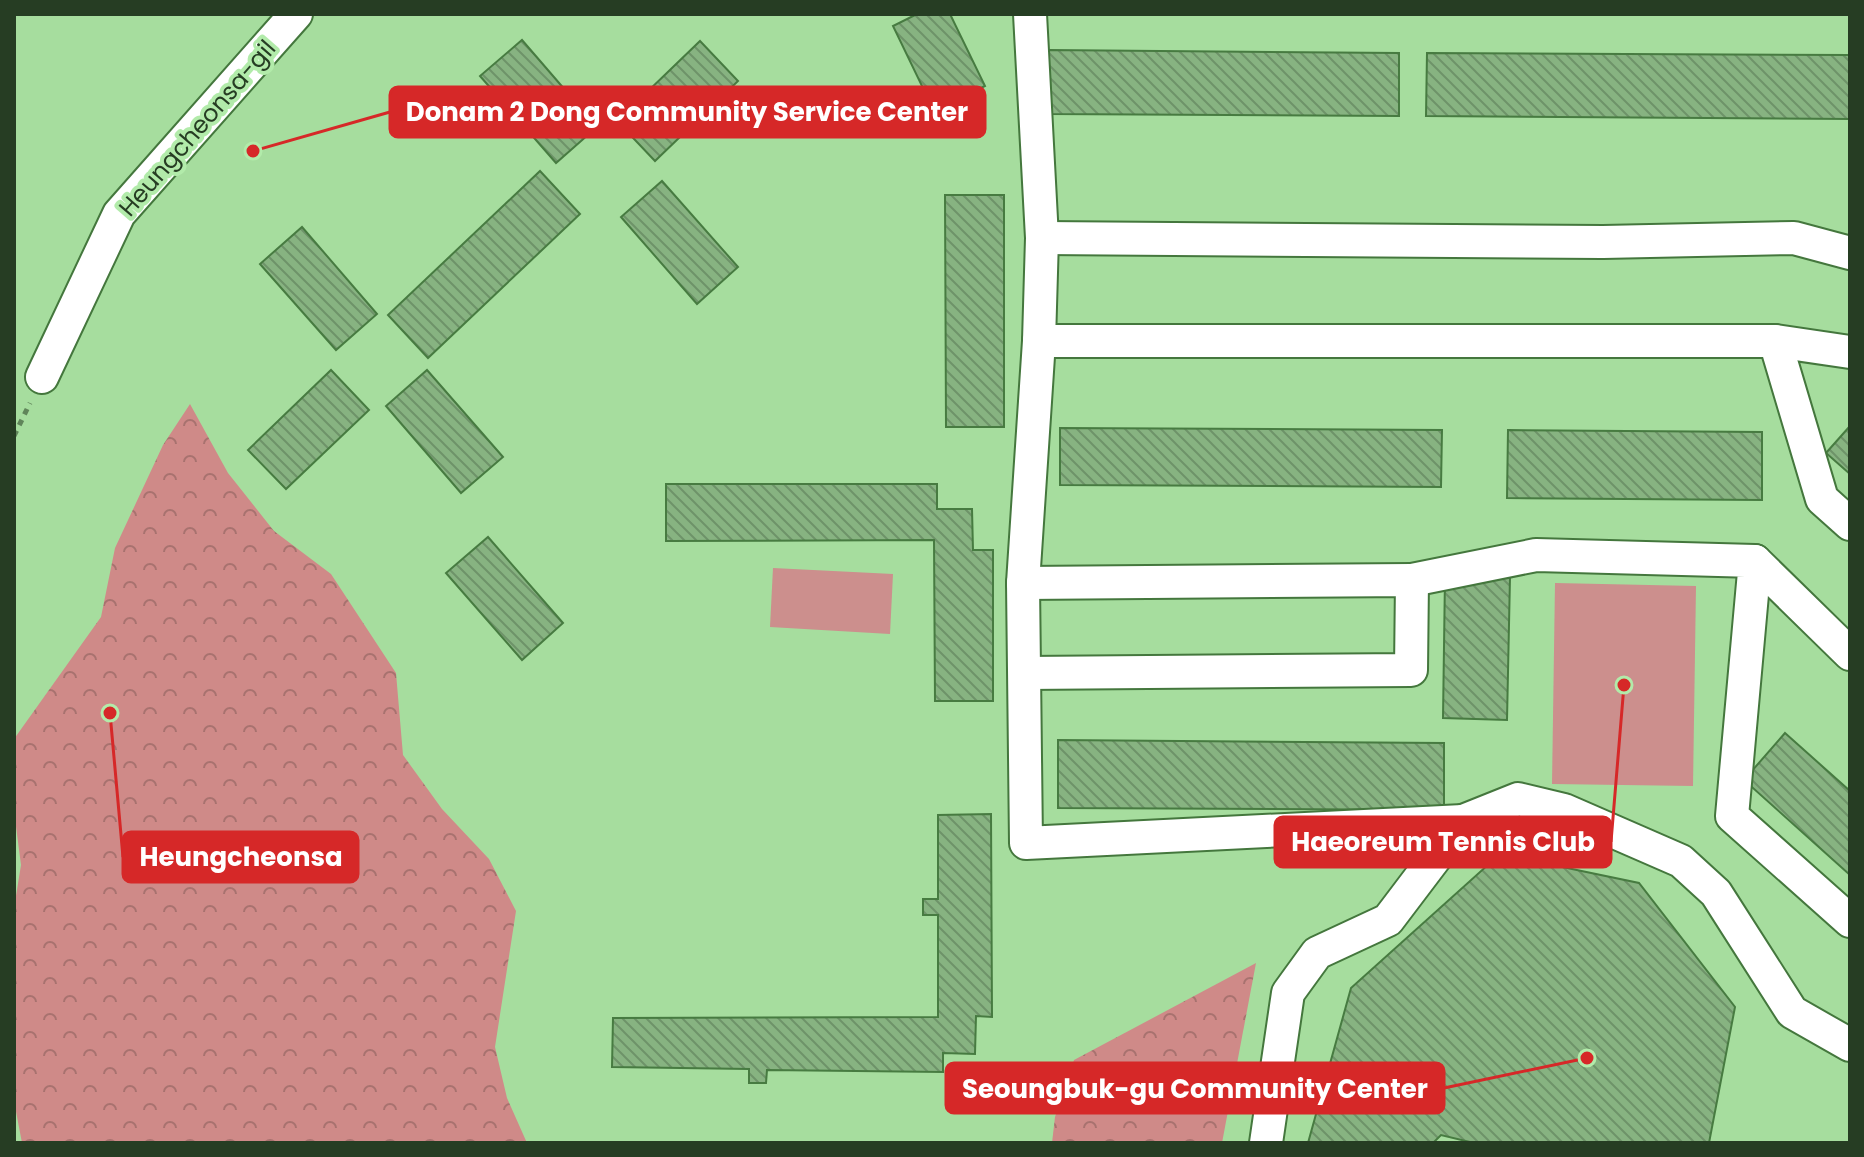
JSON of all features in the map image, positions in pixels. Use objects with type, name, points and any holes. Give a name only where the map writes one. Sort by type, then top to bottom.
[{"type":"street","name":"Heungcheonsa-gil","points":[[42,377],[119,214],[296,14]]},
{"type":"street","points":[[1030,14],[1042,238],[1039,341],[1023,583],[1026,843],[1463,821],[1518,799],[1564,810],[1681,861],[1716,893],[1792,1012],[1850,1045]]},
{"type":"street","points":[[1042,238],[1603,242],[1794,238],[1850,253]]},
{"type":"street","points":[[1039,341],[1775,341],[1850,352]]},
{"type":"street","points":[[1775,341],[1822,499],[1850,524]]},
{"type":"street","points":[[1023,583],[1412,580],[1536,555],[1755,561],[1850,654]]},
{"type":"street","points":[[1755,561],[1732,816],[1850,921]]},
{"type":"street","points":[[1025,673],[1411,670],[1412,580]]},
{"type":"street","points":[[1266,1143],[1288,993],[1317,953],[1388,920],[1463,821]]},
{"type":"green space","points":[[190,404],[228,473],[274,531],[331,574],[396,673],[403,755],[442,809],[489,859],[516,911],[495,1047],[507,1098],[527,1143],[22,1143],[14,1101],[14,908],[21,865],[14,811],[14,739],[101,617],[115,548],[163,445]]},
{"type":"green space","points":[[1256,963],[1222,1143],[1052,1143],[1055,1117],[1074,1060]]},
{"type":"shaded area","points":[[773,568],[893,574],[890,634],[770,627]]},
{"type":"shaded area","points":[[1555,583],[1696,586],[1693,786],[1552,784]]},
{"type":"building","points":[[917,14],[950,14],[985,86],[934,111],[893,26]]},
{"type":"building","points":[[522,40],[597,127],[556,163],[480,76]]},
{"type":"building","points":[[700,41],[738,81],[655,161],[617,121]]},
{"type":"building","points":[[1049,50],[1399,53],[1399,116],[1048,114]]},
{"type":"building","points":[[1427,53],[1850,55],[1850,119],[1426,116]]},
{"type":"building","points":[[540,171],[580,214],[428,358],[388,315]]},
{"type":"building","points":[[662,181],[738,267],[697,304],[621,217]]},
{"type":"building","points":[[945,195],[1004,195],[1004,427],[946,427]]},
{"type":"building","points":[[302,227],[377,314],[336,350],[260,264]]},
{"type":"building","points":[[331,370],[369,410],[286,489],[248,450]]},
{"type":"building","points":[[427,370],[503,457],[461,493],[386,406]]},
{"type":"building","points":[[1850,426],[1850,474],[1826,453]]},
{"type":"building","points":[[1060,428],[1442,430],[1441,487],[1060,485]]},
{"type":"building","points":[[1508,430],[1762,432],[1762,500],[1507,498]]},
{"type":"building","points":[[666,484],[937,484],[937,509],[972,509],[973,550],[993,550],[993,701],[935,701],[934,540],[666,541]]},
{"type":"building","points":[[488,537],[563,623],[522,660],[446,573]]},
{"type":"building","points":[[1445,576],[1510,577],[1507,720],[1443,718]]},
{"type":"building","points":[[1785,733],[1850,791],[1850,875],[1744,780]]},
{"type":"building","points":[[1058,740],[1444,743],[1444,810],[1058,808]]},
{"type":"building","points":[[991,814],[992,1017],[976,1016],[975,1054],[943,1053],[943,1072],[767,1070],[766,1083],[749,1083],[749,1069],[612,1067],[613,1018],[938,1017],[938,915],[923,915],[923,899],[938,899],[938,815]]},
{"type":"building","points":[[1500,854],[1639,883],[1735,1007],[1709,1143],[1474,1143],[1441,1135],[1433,1143],[1308,1143],[1351,988]]},
{"type":"place","name":"Donam 2 Dong Community Service Center","points":[[253,151]]},
{"type":"place","name":"Haeoreum Tennis Club","points":[[1624,685]]},
{"type":"place","name":"Heungcheonsa","points":[[110,713]]},
{"type":"place","name":"Seoungbuk-gu Community Center","points":[[1587,1058]]}]
